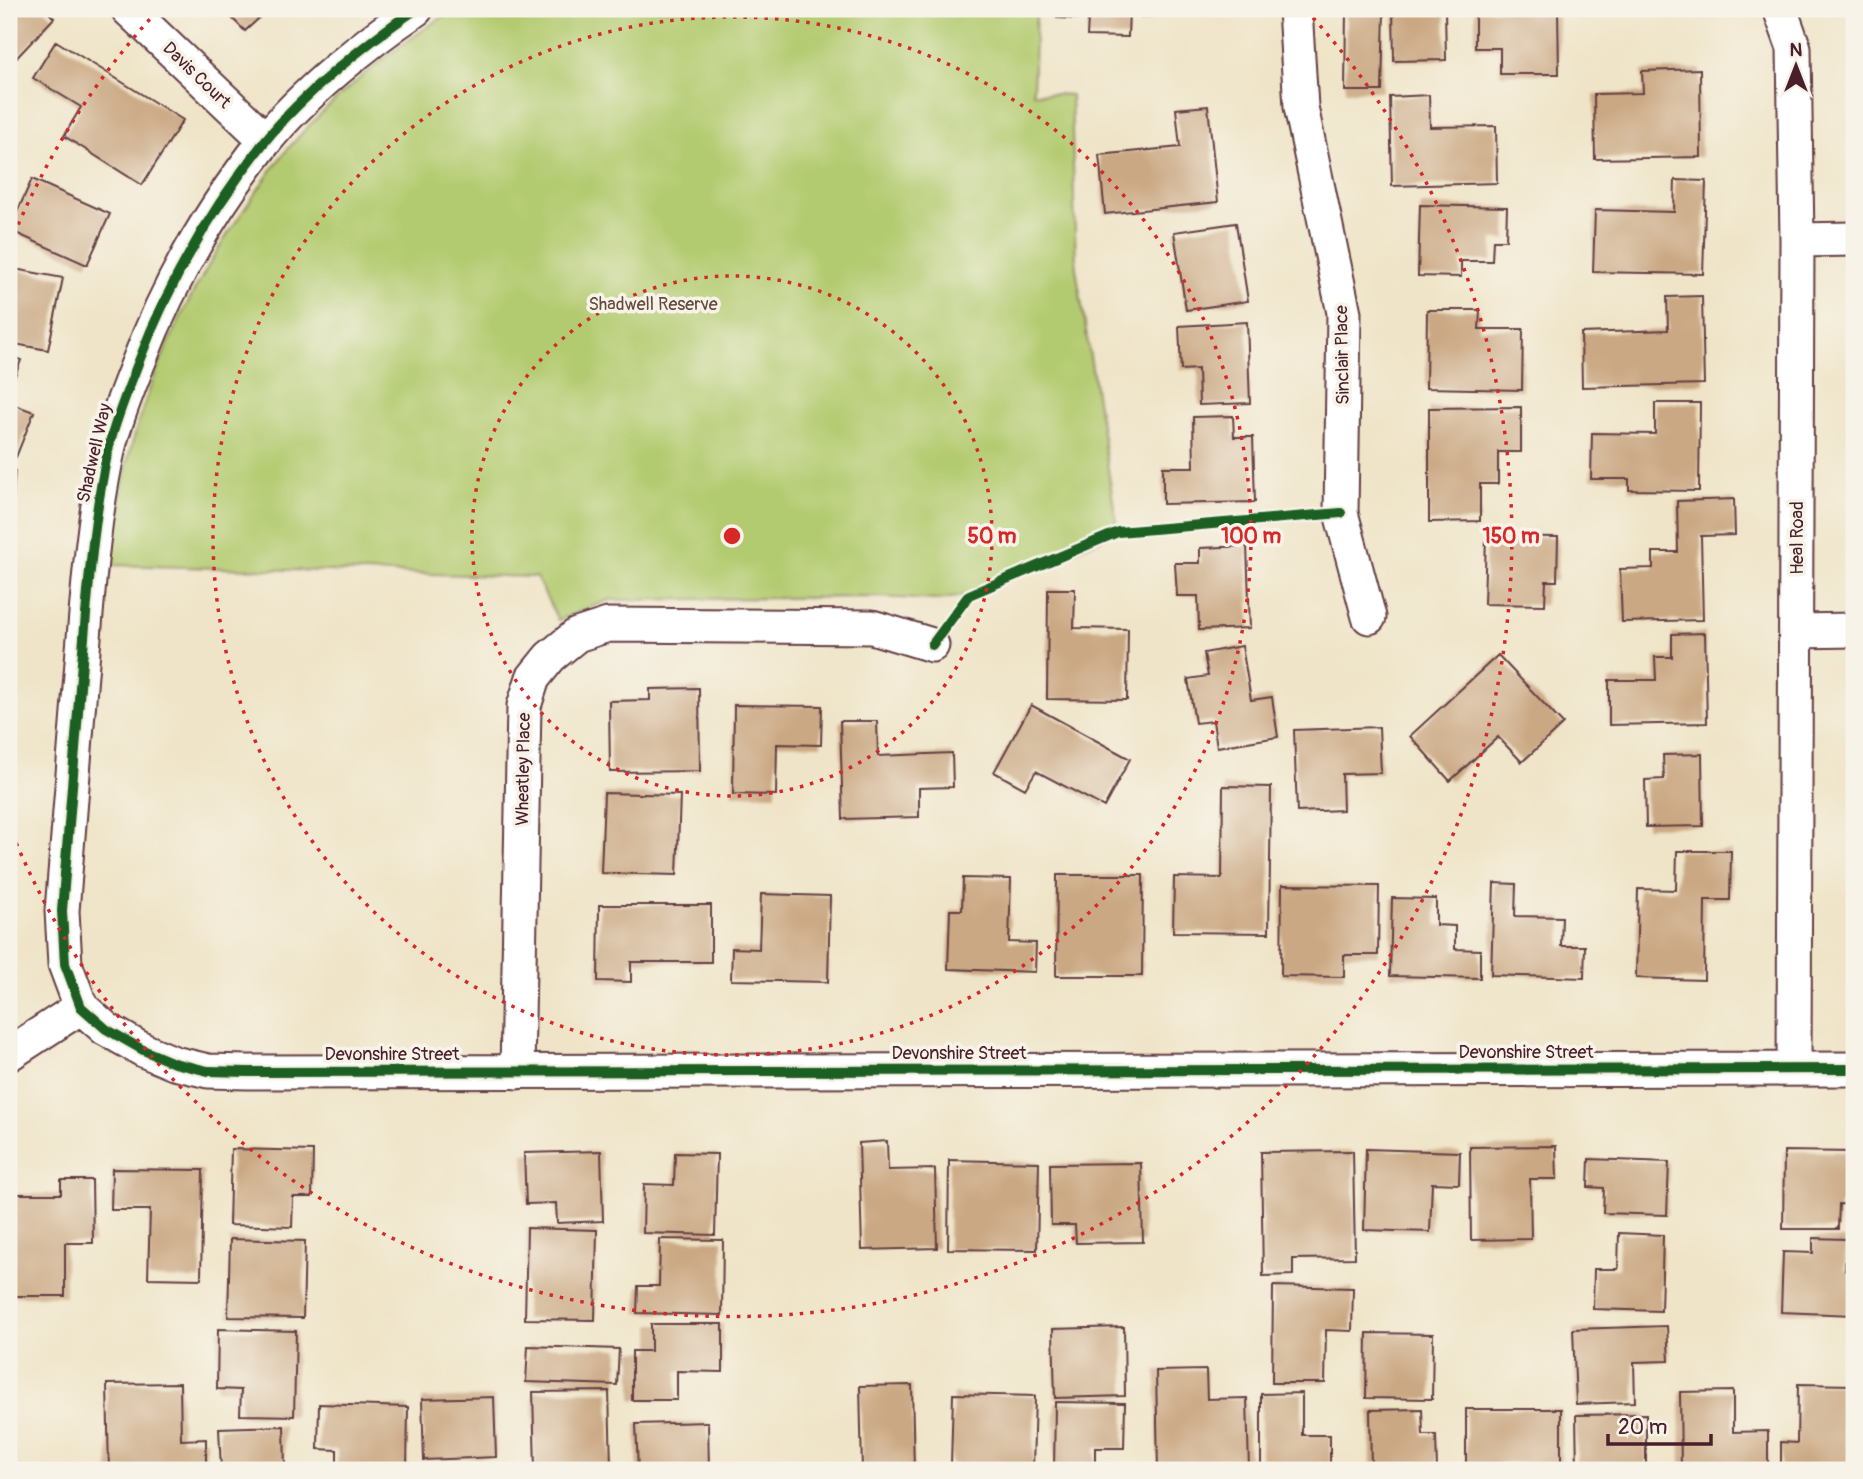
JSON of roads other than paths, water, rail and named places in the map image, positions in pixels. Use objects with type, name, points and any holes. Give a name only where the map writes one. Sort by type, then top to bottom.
[{"type":"street","name":"Davis Court","points":[[128,9],[266,140]]},
{"type":"street","name":"Shadwell Way","points":[[81,1007],[65,964],[62,911],[90,567],[110,444],[128,390],[163,304],[188,255],[266,140],[305,99],[346,63],[416,9]]},
{"type":"street","name":"Sinclair Place","points":[[1295,9],[1301,107],[1344,313],[1341,513],[1369,617]]},
{"type":"street","name":"Heal Road","points":[[1780,9],[1794,48],[1797,240],[1794,1069]]},
{"type":"street","points":[[1797,240],[1854,239]]},
{"type":"street","name":"Wheatley Place","points":[[517,1072],[524,706],[533,678],[550,657],[577,635],[608,625],[872,627],[932,645]]},
{"type":"street","points":[[1797,631],[1854,631]]},
{"type":"street","points":[[9,1054],[81,1007]]},
{"type":"street","name":"Devonshire Street","points":[[81,1007],[106,1029],[143,1050],[174,1063],[208,1071],[1854,1069]]},
{"type":"park label","name":"Shadwell Reserve","points":[[653,304]]}]
